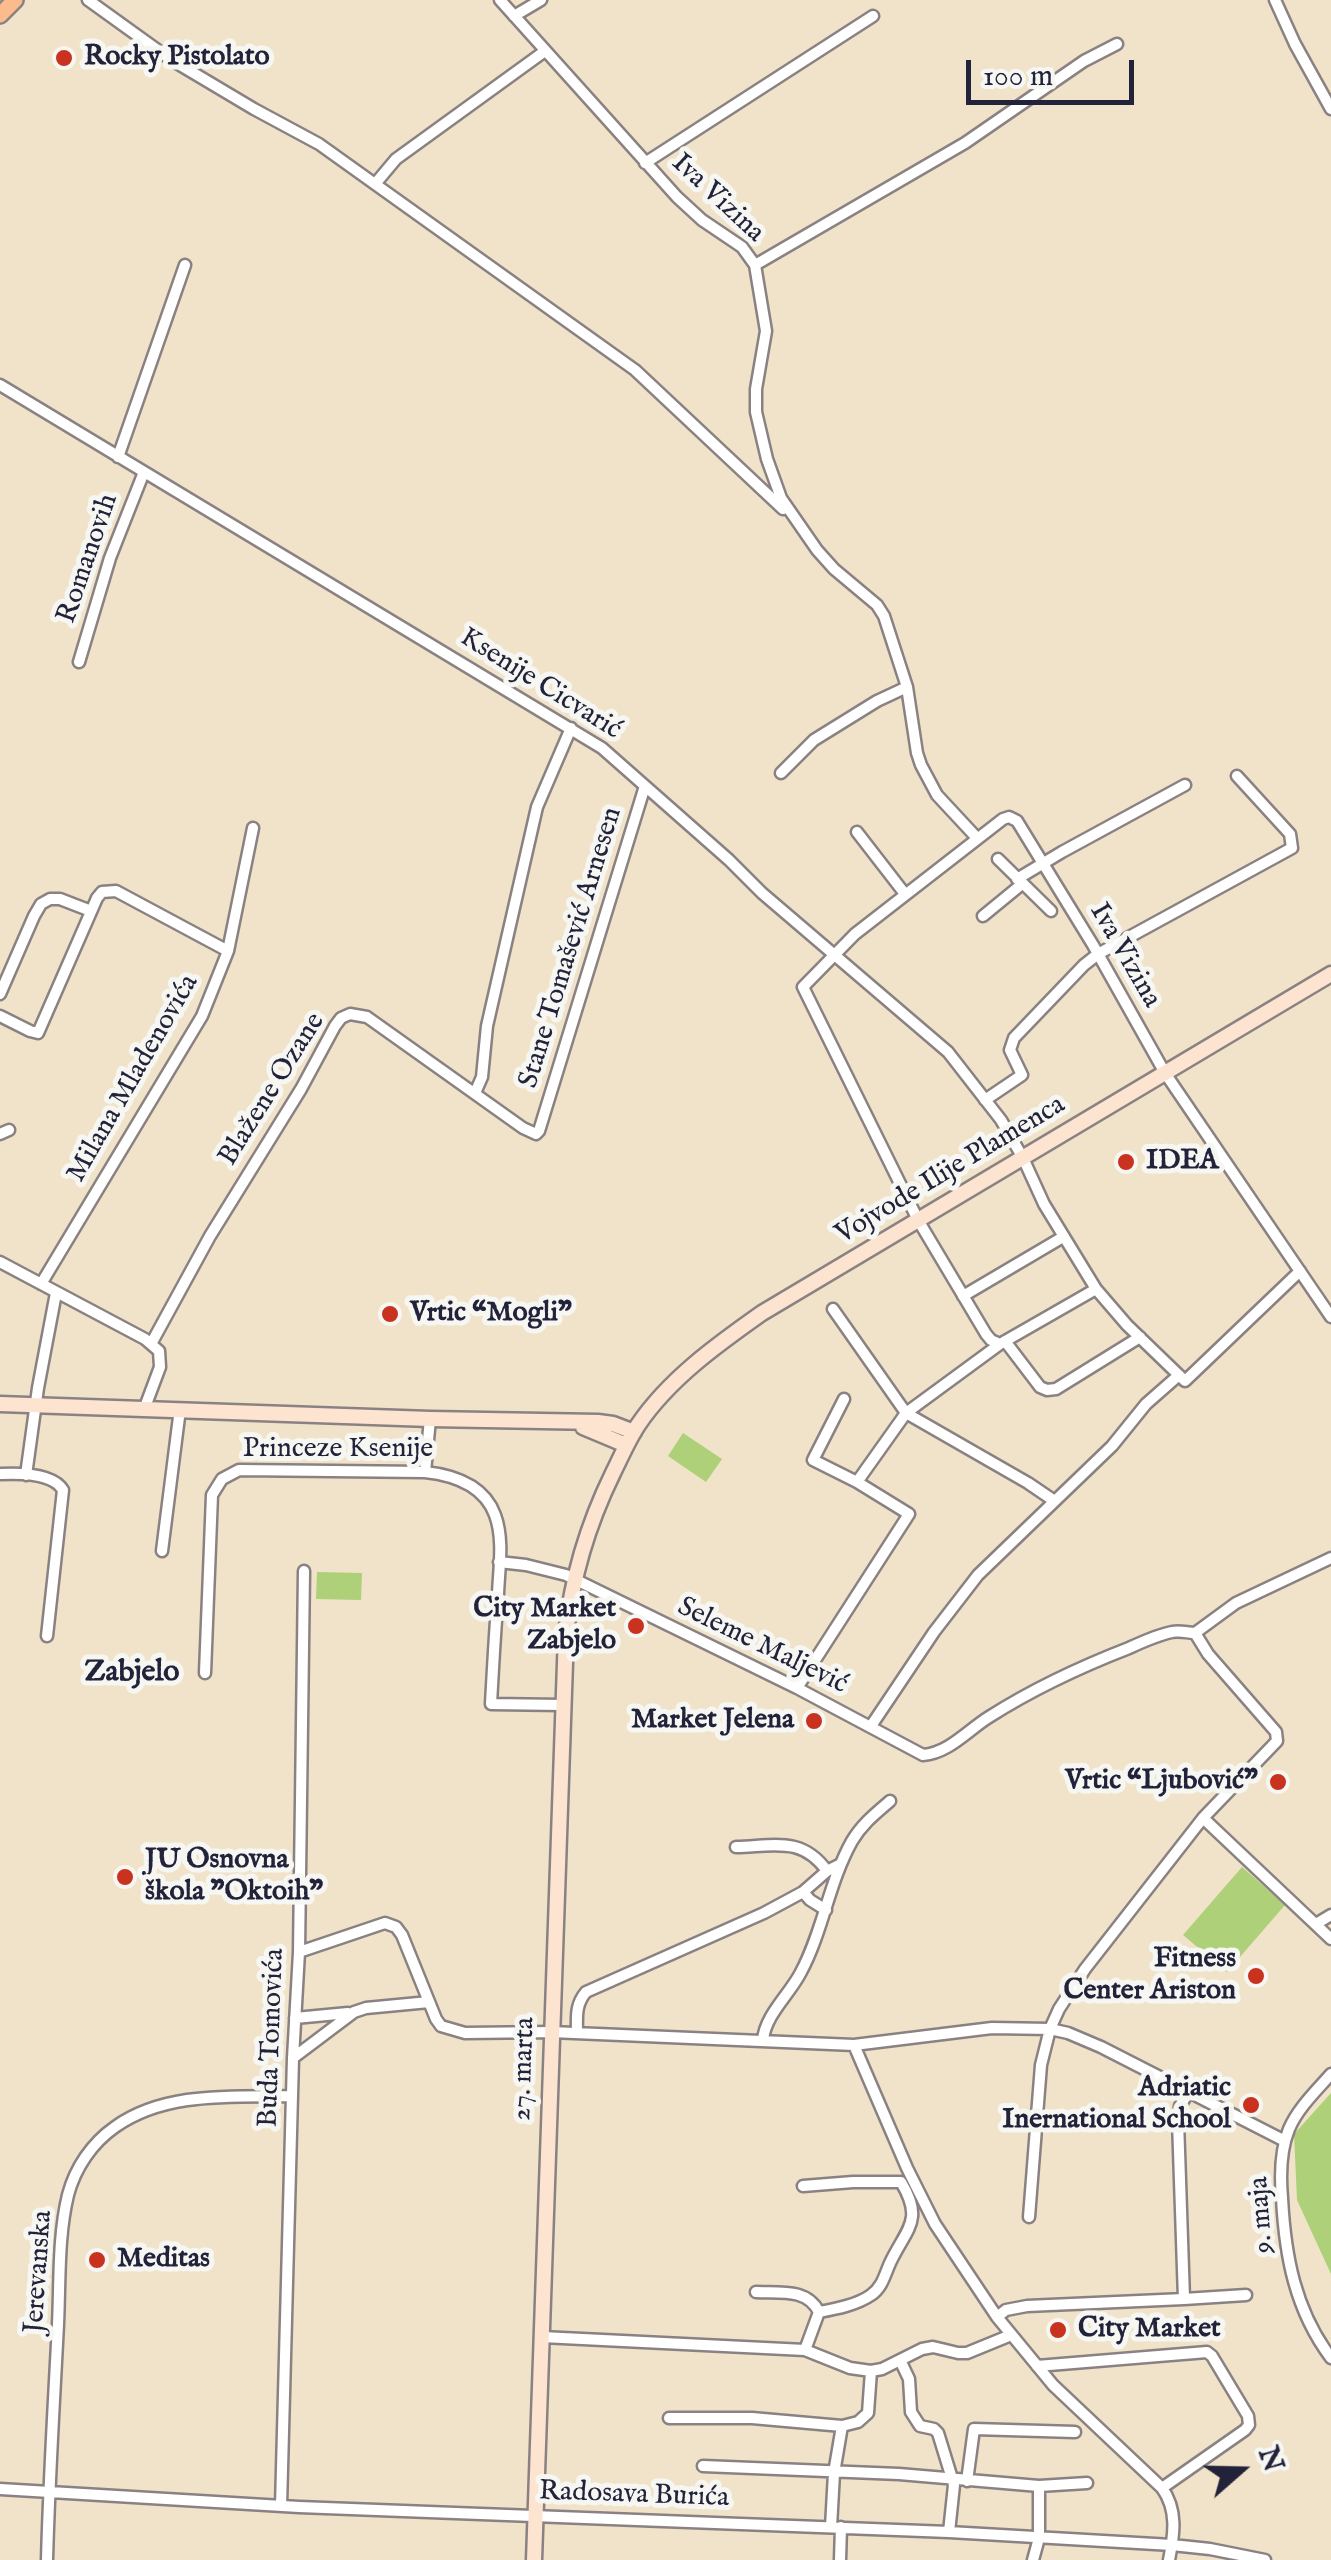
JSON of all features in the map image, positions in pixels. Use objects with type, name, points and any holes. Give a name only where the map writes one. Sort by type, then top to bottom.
[{"type":"main road","points":[[0,15],[15,0]]},
{"type":"street","points":[[88,0],[170,59],[319,144],[635,370],[795,520]]},
{"type":"street","name":"Iva Vizina","points":[[500,0],[646,162],[702,220],[742,247],[754,265],[766,331],[756,412],[766,459],[781,498],[834,568],[884,616],[907,688],[916,754],[936,795],[977,838]]},
{"type":"street","points":[[514,16],[541,0]]},
{"type":"street","points":[[1275,0],[1331,109]]},
{"type":"street","points":[[646,162],[873,16]]},
{"type":"street","points":[[754,265],[965,144],[1061,76],[1117,44]]},
{"type":"street","points":[[375,184],[396,159],[545,51]]},
{"type":"street","points":[[118,457],[185,265]]},
{"type":"street","name":"Ksenije Cicvarić","points":[[0,385],[602,748],[834,956],[948,1052],[1023,1158],[1063,1238]]},
{"type":"street","name":"Romanovih","points":[[79,662],[110,558],[144,472]]},
{"type":"street","points":[[781,774],[814,740],[877,701],[907,688]]},
{"type":"street","points":[[475,1093],[537,806],[571,728]]},
{"type":"street","points":[[985,1100],[1022,1075],[1010,1050],[1014,1038],[1084,965],[1292,848],[1290,834],[1236,776]]},
{"type":"street","points":[[983,916],[1041,863],[1185,785]]},
{"type":"street","name":"Stane Tomašević Arnesen","points":[[542,1124],[645,786]]},
{"type":"street","name":"Iva Vizina","points":[[918,1220],[803,987],[855,934],[904,894],[1004,819],[1013,818],[1098,954],[1165,1073],[1331,1317]]},
{"type":"street","name":"Milana Mladenovića","points":[[40,1284],[202,1016],[228,951],[254,828]]},
{"type":"street","points":[[857,832],[904,894]]},
{"type":"street","name":"Iva Vizina","points":[[998,858],[1051,911]]},
{"type":"street","points":[[0,1016],[38,1032],[102,892],[116,891],[228,951]]},
{"type":"street","points":[[0,994],[41,904],[60,898],[92,911]]},
{"type":"street","name":"Vojvode Ilije Plamenca","points":[[630,1439],[672,1387],[762,1312],[1331,974]]},
{"type":"street","name":"Blažene Ozane","points":[[151,1344],[210,1236],[341,1018],[366,1016],[532,1132],[536,1134],[542,1124]]},
{"type":"street","points":[[918,1220],[991,1340],[1003,1342],[1040,1387],[1056,1389],[1140,1337]]},
{"type":"street","points":[[963,1296],[1063,1238],[1096,1289],[1182,1378]]},
{"type":"street","points":[[0,1262],[159,1351],[162,1363],[145,1408]]},
{"type":"street","points":[[872,1726],[970,1585],[1112,1446],[1146,1404],[1182,1378],[1300,1272]]},
{"type":"street","points":[[857,1482],[906,1414],[1003,1342],[1096,1289]]},
{"type":"street","points":[[26,1475],[56,1293]]},
{"type":"street","points":[[833,1309],[906,1414],[1054,1500]]},
{"type":"street","points":[[796,1688],[909,1514],[813,1460],[844,1399]]},
{"type":"street","name":"Princeze Ksenije","points":[[0,1404],[613,1424],[630,1439]]},
{"type":"street","points":[[162,1551],[180,1409]]},
{"type":"street","points":[[425,1472],[430,1419]]},
{"type":"street","name":"27. marta","points":[[534,2560],[566,1634],[574,1580],[590,1522],[630,1439]]},
{"type":"street","name":"Princeze Ksenije","points":[[205,1673],[212,1496],[222,1479],[239,1470],[425,1472],[463,1480],[495,1514],[500,1562],[491,1704],[562,1705]]},
{"type":"street","points":[[0,1474],[54,1480],[63,1490],[47,1636]]},
{"type":"street","points":[[1029,2217],[1041,2065],[1059,2009],[1085,1969],[1203,1818],[1278,1738],[1196,1634],[1236,1603],[1331,1558]]},
{"type":"street","points":[[500,1562],[559,1573],[574,1580]]},
{"type":"street","name":"Buda Tomovića","points":[[282,2506],[292,2058],[299,1952],[304,1571]]},
{"type":"street","name":"Seleme Maljević","points":[[574,1580],[872,1726],[918,1755],[945,1748],[1006,1707],[1093,1662],[1173,1632],[1196,1634]]},
{"type":"street","points":[[763,2040],[769,2020],[805,1965],[841,1864],[857,1833],[890,1801]]},
{"type":"street","points":[[1203,1818],[1331,1938]]},
{"type":"street","points":[[736,1847],[802,1848],[826,1871]]},
{"type":"street","points":[[577,2033],[579,2002],[592,1989],[764,1913],[804,1892],[826,1871],[841,1864]]},
{"type":"street","points":[[804,1892],[826,1910]]},
{"type":"street","points":[[1316,1924],[1331,1914]]},
{"type":"street","points":[[299,1952],[385,1923],[396,1927],[436,2019],[441,2026],[465,2032],[854,2045],[992,2028],[1050,2029],[1102,2047],[1285,2142]]},
{"type":"street","points":[[295,2018],[428,2002]]},
{"type":"street","points":[[292,2058],[354,2012]]},
{"type":"street","points":[[818,2312],[874,2294],[912,2223],[905,2178],[854,2045]]},
{"type":"street","name":"9. maja","points":[[1331,2074],[1302,2107],[1285,2142],[1281,2183],[1287,2259],[1302,2308],[1331,2358]]},
{"type":"street","points":[[1184,2299],[1178,2112],[1188,2093]]},
{"type":"street","name":"Jerevanska","points":[[47,2560],[61,2248],[68,2195],[76,2172],[100,2138],[117,2125],[158,2106],[185,2100],[292,2096]]},
{"type":"street","points":[[803,2186],[905,2178]]},
{"type":"street","points":[[905,2178],[997,2317],[1037,2366],[1170,2499],[1173,2511],[1169,2560]]},
{"type":"street","points":[[756,2292],[797,2294],[812,2301],[818,2312],[806,2350]]},
{"type":"street","points":[[997,2317],[1006,2310],[1026,2306],[1246,2295]]},
{"type":"street","points":[[542,2337],[806,2350],[850,2368],[872,2370],[922,2349],[934,2347],[958,2354],[1012,2335]]},
{"type":"street","points":[[1037,2366],[1189,2352],[1207,2352],[1212,2356],[1248,2416],[1249,2425],[1162,2488]]},
{"type":"street","points":[[900,2360],[909,2379],[911,2412],[920,2426],[938,2433],[953,2479],[950,2532]]},
{"type":"street","points":[[668,2418],[752,2418],[842,2426],[858,2422],[868,2413],[872,2370]]},
{"type":"street","points":[[840,2560],[834,2473],[842,2426]]},
{"type":"street","points":[[968,2481],[974,2429],[1075,2432]]},
{"type":"street","points":[[703,2466],[900,2474],[1040,2486],[1088,2483]]},
{"type":"street","points":[[1033,2560],[1039,2538],[1040,2486]]},
{"type":"street","name":"Radosava Burića","points":[[0,2490],[282,2506],[950,2532],[1172,2545],[1266,2560]]},
{"type":"green space","points":[[683,1433],[722,1459],[706,1482],[668,1456]]},
{"type":"green space","points":[[317,1572],[362,1573],[361,1600],[316,1599]]},
{"type":"green space","points":[[1242,1867],[1285,1905],[1227,1972],[1183,1935]]},
{"type":"green space","points":[[1331,2093],[1331,2274],[1297,2200],[1294,2134]]},
{"type":"place","name":"Rocky Pistolato","points":[[64,58]]},
{"type":"place","name":"IDEA","points":[[1126,1162]]},
{"type":"place","name":"Vrtic “Mogli”","points":[[390,1314]]},
{"type":"place","name":"City Market Zabjelo","points":[[636,1626]]},
{"type":"place","name":"Market Jelena","points":[[814,1721]]},
{"type":"place","name":"Vrtic “Ljubović”","points":[[1278,1782]]},
{"type":"place","name":"JU Osnovna škola \"Oktoih\"","points":[[125,1877]]},
{"type":"place","name":"Fitness Center Ariston","points":[[1256,1976]]},
{"type":"place","name":"Adriatic Inernational School","points":[[1251,2105]]},
{"type":"place","name":"Meditas","points":[[97,2260]]},
{"type":"place","name":"City Market","points":[[1058,2330]]},
{"type":"district","name":"Zabjelo","points":[[132,1674]]}]
